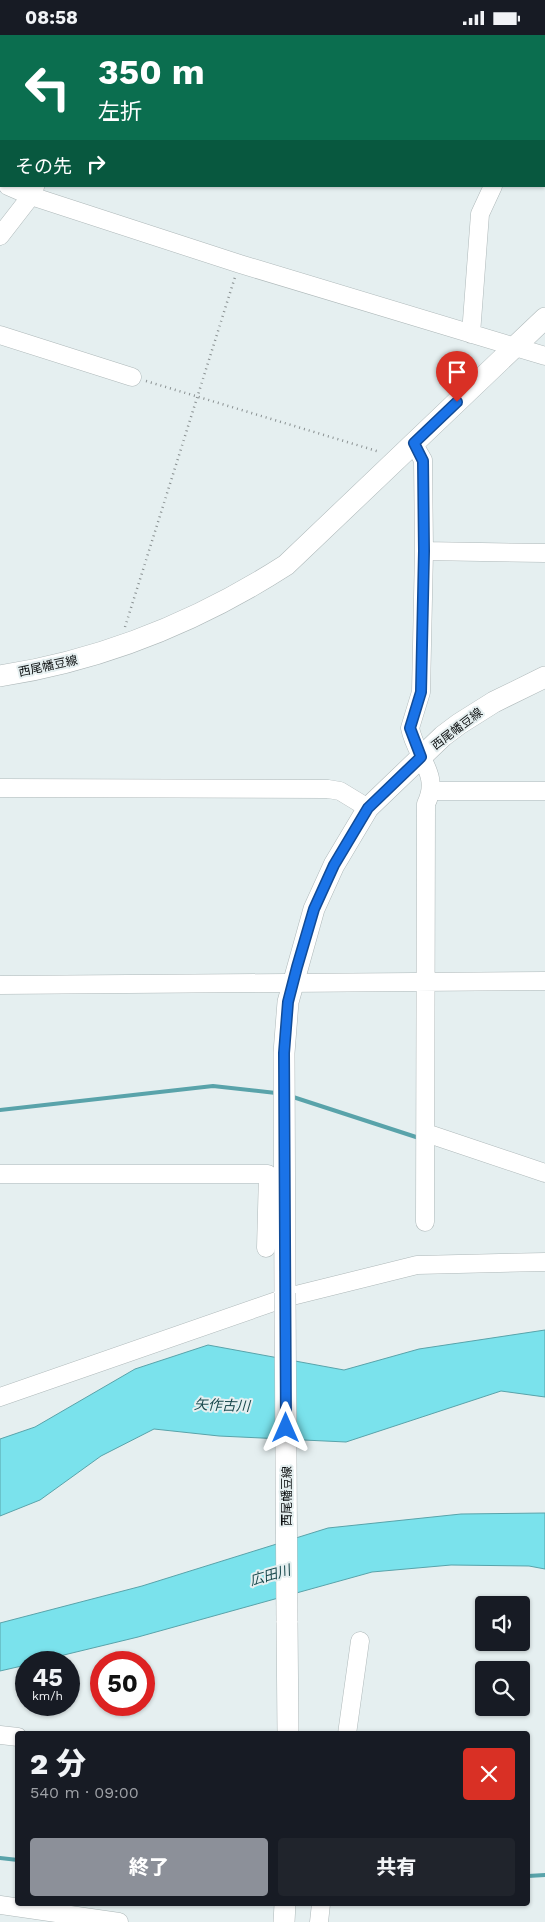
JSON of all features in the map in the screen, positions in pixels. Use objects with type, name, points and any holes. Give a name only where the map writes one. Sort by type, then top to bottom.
[{"type":"main road","name":"西尾幡豆線","points":[[0,675],[76,661],[120,646],[211,610],[286,565],[545,318]]},
{"type":"main road","name":"西尾幡豆線","points":[[288,1731],[284,1053],[288,1002],[314,909],[334,865],[368,808],[443,736],[477,712],[545,677]]},
{"type":"main road","points":[[284,1922],[285,1906]]},
{"type":"street","points":[[13,187],[33,191],[240,264],[545,356]]},
{"type":"street","points":[[471,334],[480,214],[493,187]]},
{"type":"street","points":[[0,236],[33,191]]},
{"type":"street","points":[[0,335],[132,377]]},
{"type":"street","points":[[414,443],[423,461],[424,551],[421,692],[410,728],[431,778],[432,791],[426,804],[425,1222]]},
{"type":"street","points":[[424,551],[545,553]]},
{"type":"street","points":[[0,788],[328,789],[340,791],[368,808]]},
{"type":"street","points":[[432,791],[545,791]]},
{"type":"street","points":[[0,985],[545,981]]},
{"type":"street","points":[[426,1141],[545,1173]]},
{"type":"street","points":[[0,1174],[268,1174],[266,1248]]},
{"type":"street","points":[[0,1397],[288,1297],[417,1265],[545,1262]]},
{"type":"street","points":[[347,1731],[360,1641]]},
{"type":"street","points":[[0,1735],[15,1737]]},
{"type":"street","points":[[0,1905],[119,1922]]},
{"type":"street","points":[[318,1922],[321,1906]]},
{"type":"path","points":[[120,646],[196,396],[240,264]]},
{"type":"path","points":[[132,377],[386,454],[396,460]]},
{"type":"water","name":"矢作古川","points":[[545,1330],[545,1397],[501,1391],[346,1442],[219,1436],[154,1429],[101,1456],[40,1500],[0,1516],[0,1439],[35,1427],[135,1369],[208,1345],[344,1370],[419,1349]]},
{"type":"water","name":"広田川","points":[[545,1513],[545,1569],[529,1566],[451,1565],[372,1572],[138,1637],[80,1651],[15,1651],[15,1668],[0,1671],[0,1623],[142,1586],[328,1528],[461,1514]]},
{"type":"waterway","points":[[0,1110],[213,1086],[276,1093]]},
{"type":"waterway","points":[[290,1096],[419,1138]]},
{"type":"waterway","points":[[0,1858],[15,1860]]},
{"type":"waterway","points":[[530,1876],[545,1875]]},
{"type":"route","points":[[286,1428],[284,1053],[288,1002],[314,909],[334,865],[368,808],[421,757],[412,739],[410,728],[411,719],[421,697],[424,551],[423,461],[414,443],[457,402]]}]
